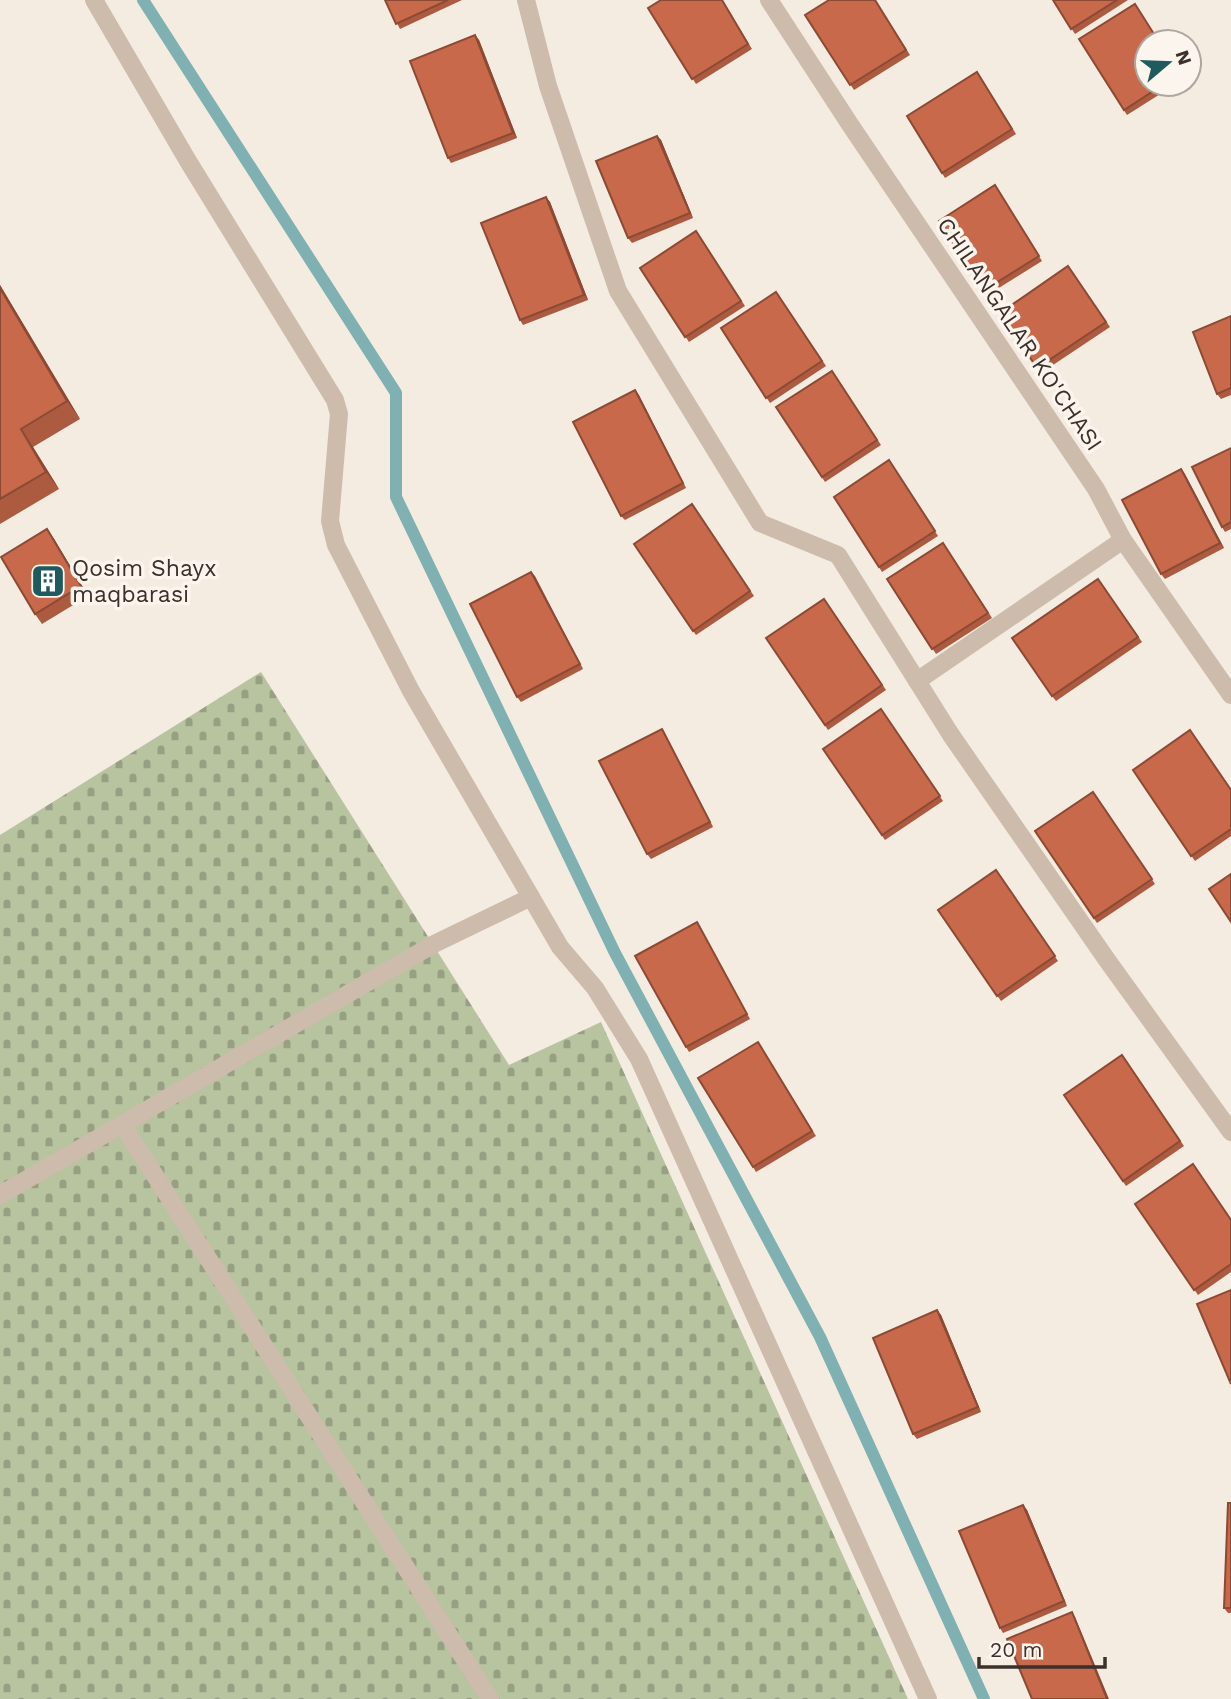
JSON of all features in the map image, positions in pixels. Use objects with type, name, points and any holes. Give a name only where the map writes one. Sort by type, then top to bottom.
[{"type":"street","points":[[94,0],[188,161],[335,400],[339,414],[330,520],[336,545],[411,691],[560,947],[595,988],[639,1059],[928,1699]]},
{"type":"street","points":[[526,0],[548,86],[618,291],[760,523],[838,555],[951,735],[1107,960],[1231,1132]]},
{"type":"street","name":"CHILANGALAR KO'CHASI","points":[[769,0],[850,127],[1096,489],[1124,540],[1231,695]]},
{"type":"street","points":[[917,681],[1124,540]]},
{"type":"street","points":[[0,1195],[433,944],[531,897]]},
{"type":"street","points":[[122,1124],[490,1699]]},
{"type":"green space","points":[[261,672],[509,1065],[601,1022],[908,1699],[0,1699],[0,835]]},
{"type":"building","points":[[385,0],[448,0],[396,24]]},
{"type":"building","points":[[661,0],[722,0],[748,44],[692,79],[648,8]]},
{"type":"building","points":[[829,0],[875,0],[906,50],[850,85],[805,15]]},
{"type":"building","points":[[1053,0],[1117,0],[1071,29]]},
{"type":"building","points":[[1135,4],[1150,28],[1133,28],[1133,98],[1142,98],[1124,110],[1079,39]]},
{"type":"building","points":[[475,35],[513,133],[448,158],[410,61]]},
{"type":"building","points":[[977,72],[1012,129],[942,173],[907,116]]},
{"type":"building","points":[[657,136],[690,213],[628,238],[596,161]]},
{"type":"building","points":[[995,185],[1039,256],[983,291],[939,221]]},
{"type":"building","points":[[546,197],[584,295],[520,320],[481,223]]},
{"type":"building","points":[[696,231],[741,301],[685,337],[640,268]]},
{"type":"building","points":[[1068,266],[1106,322],[1037,368],[1000,313]]},
{"type":"building","points":[[0,288],[67,401],[21,429],[46,472],[0,499]]},
{"type":"building","points":[[776,292],[822,361],[766,398],[721,328]]},
{"type":"building","points":[[1231,316],[1231,388],[1217,394],[1193,332]]},
{"type":"building","points":[[832,371],[877,440],[822,477],[776,407]]},
{"type":"building","points":[[635,390],[683,483],[621,516],[573,422]]},
{"type":"building","points":[[1231,448],[1231,522],[1222,527],[1192,467]]},
{"type":"building","points":[[889,460],[935,531],[879,567],[834,497]]},
{"type":"building","points":[[1181,469],[1220,543],[1161,574],[1122,500]]},
{"type":"building","points":[[692,504],[750,591],[693,631],[634,544]]},
{"type":"building","name":"Qosim Shayx maqbarasi","points":[[47,529],[81,586],[35,614],[1,557]]},
{"type":"building","points":[[943,543],[988,613],[932,649],[887,579]]},
{"type":"building","points":[[531,572],[580,664],[517,697],[470,604]]},
{"type":"building","points":[[1098,579],[1138,637],[1052,696],[1012,638]]},
{"type":"building","points":[[824,599],[882,685],[825,725],[766,638]]},
{"type":"building","points":[[881,709],[940,796],[882,835],[823,749]]},
{"type":"building","points":[[662,729],[710,822],[647,854],[599,761]]},
{"type":"building","points":[[1190,730],[1231,790],[1231,829],[1191,856],[1133,770]]},
{"type":"building","points":[[1093,792],[1152,879],[1094,918],[1035,831]]},
{"type":"building","points":[[996,870],[1055,956],[997,996],[938,910]]},
{"type":"building","points":[[1231,874],[1231,922],[1209,889]]},
{"type":"building","points":[[697,922],[747,1014],[686,1047],[635,956]]},
{"type":"building","points":[[758,1042],[812,1131],[753,1167],[698,1078]]},
{"type":"building","points":[[1122,1055],[1180,1141],[1123,1181],[1064,1095]]},
{"type":"building","points":[[1193,1164],[1231,1220],[1231,1264],[1194,1290],[1135,1204]]},
{"type":"building","points":[[1231,1290],[1231,1384],[1197,1304]]},
{"type":"building","points":[[937,1310],[978,1407],[913,1434],[873,1338]]},
{"type":"building","points":[[1228,1503],[1231,1503],[1231,1608],[1224,1608]]},
{"type":"building","points":[[1023,1505],[1064,1601],[1000,1628],[959,1531]]},
{"type":"building","points":[[1072,1612],[1107,1699],[1032,1699],[1007,1639]]},
{"type":"waterway","points":[[143,0],[396,393],[396,497],[615,953],[820,1337],[984,1699]]},
{"type":"place","name":"Qosim Shayx maqbarasi","points":[[48,581]]}]
